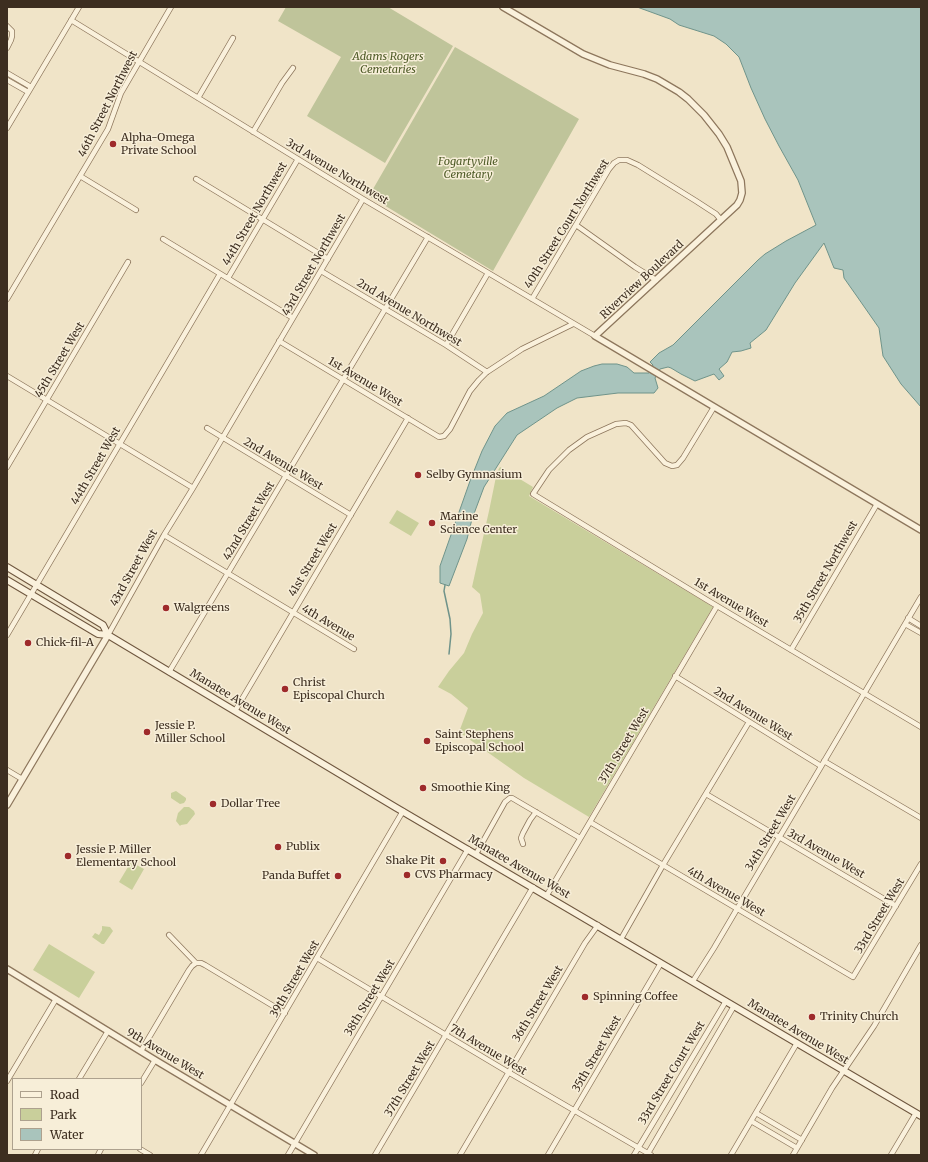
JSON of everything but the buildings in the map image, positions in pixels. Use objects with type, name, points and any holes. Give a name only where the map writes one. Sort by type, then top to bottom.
[{"type":"main road","name":"Manatee Avenue West","points":[[7,567],[104,625],[108,635]]},
{"type":"main road","name":"Manatee Avenue West","points":[[7,580],[98,634],[108,635],[403,811],[919,1114]]},
{"type":"street","points":[[7,128],[79,7]]},
{"type":"street","name":"46th Street Northwest","points":[[7,299],[108,129],[121,93],[171,7]]},
{"type":"street","name":"Riverview Boulevard","points":[[503,7],[583,54],[599,61],[657,79],[680,92],[694,104],[719,134],[732,160],[743,189],[742,196],[737,205],[722,220],[595,336]]},
{"type":"street","name":"3rd Avenue Northwest","points":[[71,20],[253,132],[595,336]]},
{"type":"street","points":[[7,26],[12,31],[11,40],[7,48]]},
{"type":"street","points":[[198,98],[233,38]]},
{"type":"street","points":[[253,132],[282,83],[293,68]]},
{"type":"street","points":[[7,73],[29,90]]},
{"type":"street","points":[[7,80],[29,90]]},
{"type":"street","name":"44th Street Northwest","points":[[228,278],[298,159]]},
{"type":"street","name":"40th Street Court Northwest","points":[[532,299],[609,169],[619,160],[627,160],[638,165],[696,201],[722,220]]},
{"type":"street","points":[[80,176],[136,210]]},
{"type":"street","points":[[196,179],[328,259]]},
{"type":"street","name":"43rd Street Northwest","points":[[279,341],[364,198]]},
{"type":"street","points":[[576,225],[656,280]]},
{"type":"street","name":"42nd Street West","points":[[169,672],[428,237]]},
{"type":"street","points":[[163,239],[293,318]]},
{"type":"street","name":"45th Street West","points":[[7,467],[128,262]]},
{"type":"street","name":"2nd Avenue Northwest","points":[[321,271],[446,345],[487,372]]},
{"type":"street","points":[[446,345],[488,273]]},
{"type":"street","name":"44th Street Northwest","points":[[201,306],[220,274]]},
{"type":"street","name":"44th Street West","points":[[7,635],[201,306]]},
{"type":"street","points":[[487,372],[522,349],[573,324]]},
{"type":"street","points":[[595,336],[921,530]]},
{"type":"street","name":"1st Avenue West","points":[[279,341],[439,437],[442,437],[450,429],[470,391],[487,372]]},
{"type":"street","name":"43rd Street West","points":[[7,804],[108,635],[164,535],[279,341]]},
{"type":"street","points":[[7,376],[193,488]]},
{"type":"street","name":"1st Avenue West","points":[[714,407],[683,458],[677,465],[672,466],[665,463],[631,425],[626,423],[616,424],[587,437],[569,450],[549,470],[533,494],[717,606],[921,727]]},
{"type":"street","name":"41st Street West","points":[[235,711],[408,418]]},
{"type":"street","name":"2nd Avenue West","points":[[206,428],[350,515]]},
{"type":"street","name":"35th Street Northwest","points":[[791,650],[877,504]]},
{"type":"street","points":[[164,535],[293,612]]},
{"type":"street","name":"34th Street West","points":[[693,981],[921,597]]},
{"type":"street","name":"37th Street West","points":[[546,895],[717,606]]},
{"type":"street","name":"4th Avenue","points":[[293,612],[354,649]]},
{"type":"street","points":[[908,618],[921,626]]},
{"type":"street","points":[[905,624],[921,633]]},
{"type":"street","name":"2nd Avenue West","points":[[675,676],[821,766]]},
{"type":"street","points":[[621,939],[663,865],[749,722]]},
{"type":"street","points":[[824,761],[921,818]]},
{"type":"street","points":[[7,770],[22,779]]},
{"type":"street","name":"3rd Avenue West","points":[[706,794],[896,906]]},
{"type":"street","points":[[476,854],[505,802],[512,798],[580,838]]},
{"type":"street","name":"39th Street West","points":[[201,1155],[403,811]]},
{"type":"street","points":[[523,844],[521,838],[522,833],[536,812]]},
{"type":"street","name":"4th Avenue West","points":[[590,822],[853,977]]},
{"type":"street","name":"38th Street West","points":[[288,1155],[468,849]]},
{"type":"street","name":"33rd Street West","points":[[853,977],[921,864]]},
{"type":"street","name":"37th Street West","points":[[376,1155],[533,887]]},
{"type":"street","name":"36th Street West","points":[[460,1155],[585,943],[598,925]]},
{"type":"street","points":[[168,935],[196,963],[205,965],[284,1014]]},
{"type":"street","points":[[793,1155],[832,1088],[874,1026],[921,945]]},
{"type":"street","name":"7th Avenue West","points":[[317,958],[649,1154]]},
{"type":"street","points":[[141,1051],[189,970],[196,963]]},
{"type":"street","name":"35th Street West","points":[[548,1155],[661,963]]},
{"type":"street","name":"9th Avenue West","points":[[7,969],[314,1155]]},
{"type":"street","points":[[7,1081],[56,998]]},
{"type":"street","name":"33rd Street Court West","points":[[634,1155],[726,1001]]},
{"type":"street","name":"33rd Street Court West","points":[[649,1154],[734,1006]]},
{"type":"street","points":[[80,1078],[108,1031]]},
{"type":"street","points":[[732,1155],[798,1043]]},
{"type":"street","points":[[142,1081],[155,1060]]},
{"type":"street","points":[[756,1113],[802,1140]]},
{"type":"street","points":[[891,1155],[919,1114]]},
{"type":"street","points":[[751,1121],[797,1148]]},
{"type":"green space","name":"Adams Rogers Cemetaries","points":[[286,7],[388,7],[453,46],[385,163],[307,116],[341,57],[278,21]]},
{"type":"green space","name":"Fogartyville Cemetary","points":[[455,47],[579,119],[493,271],[369,196]]},
{"type":"green space","points":[[500,467],[533,487],[529,496],[713,607],[589,817],[524,778],[459,732],[468,708],[451,694],[438,687],[464,653],[483,613],[480,594],[472,587],[497,472]]},
{"type":"green space","points":[[397,510],[419,523],[411,536],[389,523]]},
{"type":"green space","points":[[176,791],[186,798],[184,803],[180,804],[171,798],[171,793]]},
{"type":"green space","points":[[184,807],[189,807],[195,814],[187,824],[180,826],[176,821],[178,813]]},
{"type":"green space","points":[[131,862],[144,869],[132,890],[119,882]]},
{"type":"green space","points":[[102,926],[110,927],[113,931],[104,944],[92,937],[95,933],[99,935],[102,930]]},
{"type":"green space","points":[[49,944],[95,972],[79,998],[33,970]]},
{"type":"water","points":[[637,7],[921,7],[921,407],[901,384],[883,356],[879,328],[844,278],[843,270],[834,268],[824,243],[795,283],[766,330],[750,343],[751,348],[732,352],[727,362],[719,369],[724,376],[719,380],[714,374],[695,381],[671,368],[668,367],[660,369],[655,378],[658,388],[654,393],[618,393],[577,398],[557,408],[517,435],[484,487],[472,519],[467,539],[449,586],[440,583],[440,566],[470,481],[482,451],[495,426],[507,413],[544,396],[581,371],[594,366],[602,364],[617,364],[627,367],[634,373],[649,373],[653,365],[650,362],[659,353],[673,345],[758,260],[786,241],[816,225],[798,180],[765,119],[739,57],[726,44],[714,36],[679,25],[670,19]]},
{"type":"waterway","points":[[445,585],[444,591],[450,619],[451,634],[449,654]]},
{"type":"place","name":"Alpha-Omega Private School","points":[[113,144]]},
{"type":"place","name":"Selby Gymnasium","points":[[418,475]]},
{"type":"place","name":"Marine Science Center","points":[[432,523]]},
{"type":"place","name":"Walgreens","points":[[166,608]]},
{"type":"place","name":"Chick-fil-A","points":[[28,643]]},
{"type":"place","name":"Christ Episcopal Church","points":[[285,689]]},
{"type":"place","name":"Jessie P. Miller School","points":[[147,732]]},
{"type":"place","name":"Saint Stephens Episcopal School","points":[[427,741]]},
{"type":"place","name":"Smoothie King","points":[[423,788]]},
{"type":"place","name":"Dollar Tree","points":[[213,804]]},
{"type":"place","name":"Publix","points":[[278,847]]},
{"type":"place","name":"Jessie P. Miller Elementary School","points":[[68,856]]},
{"type":"place","name":"Shake Pit","points":[[443,861]]},
{"type":"place","name":"CVS Pharmacy","points":[[407,875]]},
{"type":"place","name":"Panda Buffet","points":[[338,876]]},
{"type":"place","name":"Spinning Coffee","points":[[585,997]]},
{"type":"place","name":"Trinity Church","points":[[812,1017]]}]
